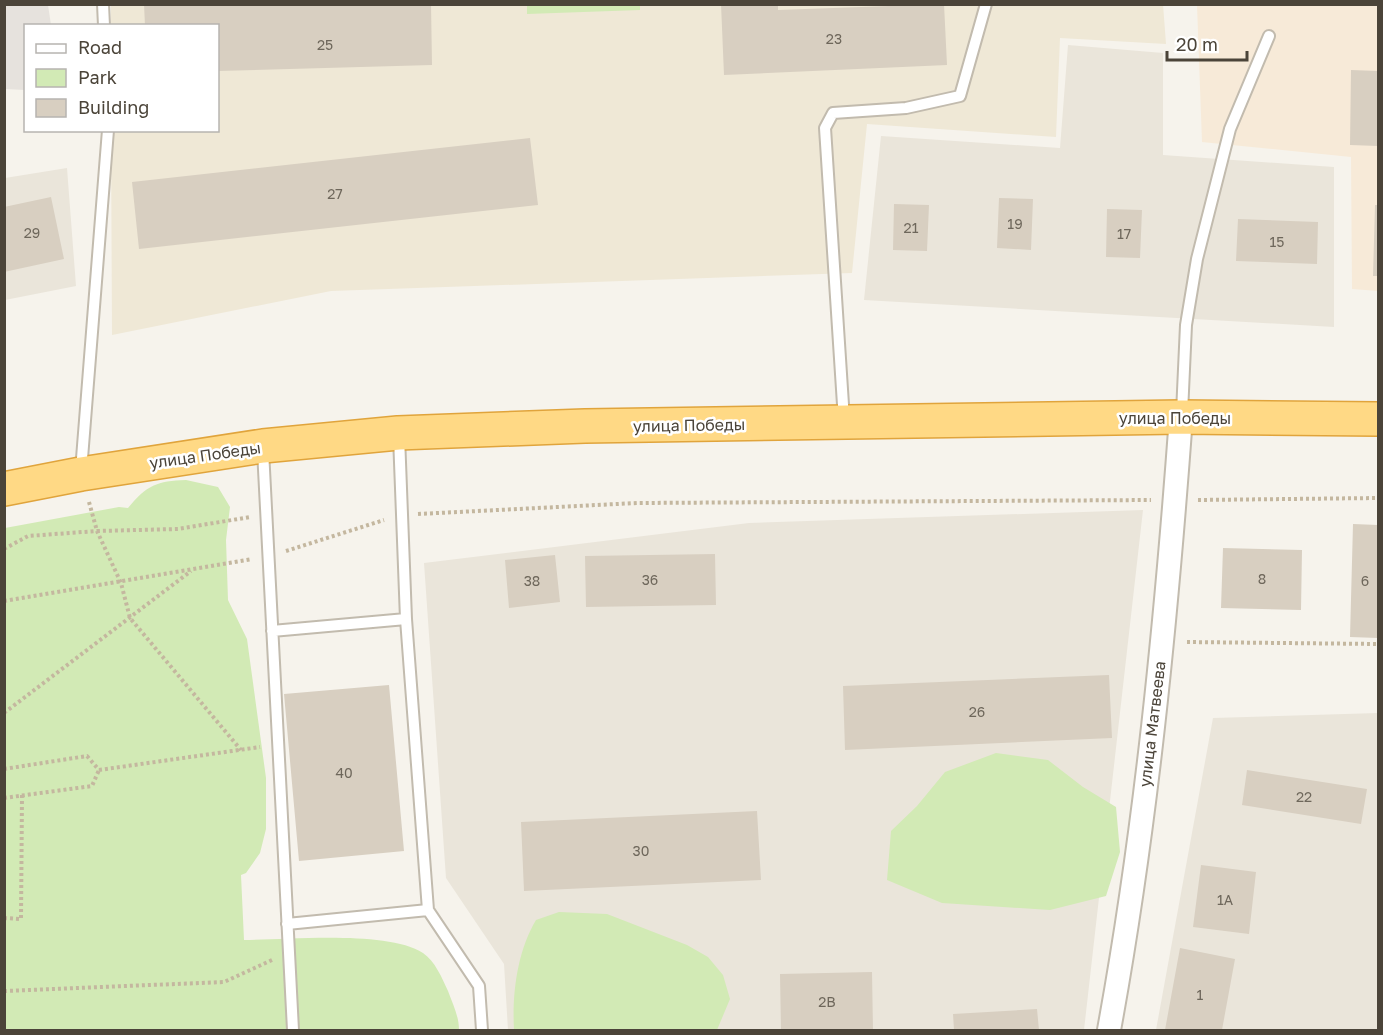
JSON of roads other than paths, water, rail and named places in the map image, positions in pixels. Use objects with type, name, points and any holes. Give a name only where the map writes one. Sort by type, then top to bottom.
[{"type":"highway","name":"улица Победы","points":[[4,489],[81,474],[263,446],[398,433],[585,426],[1181,417],[1378,419]]},
{"type":"street","name":"улица Матвеева","points":[[1109,1030],[1125,944],[1162,641],[1181,417]]},
{"type":"lane","points":[[103,4],[104,24]]},
{"type":"lane","points":[[844,423],[825,128],[834,113],[906,108],[960,96],[986,4]]},
{"type":"lane","points":[[1181,417],[1186,326],[1197,259],[1230,129],[1269,36]]},
{"type":"lane","points":[[81,474],[108,132]]},
{"type":"lane","points":[[398,433],[406,620],[428,910],[479,986],[482,1030]]},
{"type":"lane","points":[[263,446],[293,1030]]},
{"type":"lane","points":[[272,631],[406,620]]},
{"type":"lane","points":[[287,924],[428,910]]}]
